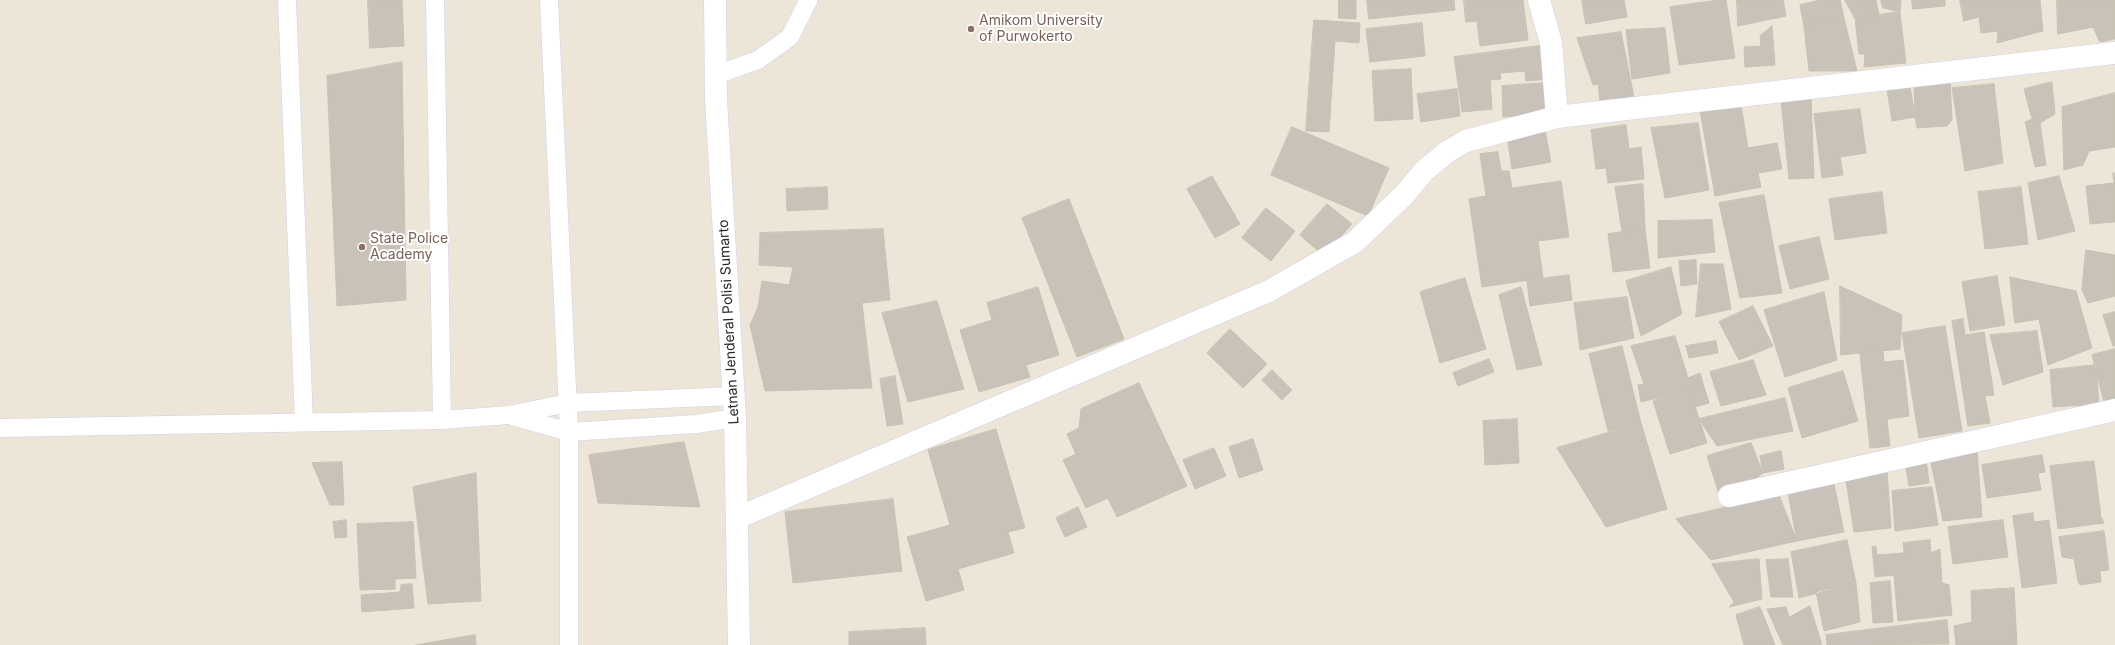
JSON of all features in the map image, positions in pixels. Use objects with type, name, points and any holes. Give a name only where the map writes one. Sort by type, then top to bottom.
[{"type":"street","name":"Letnan Jenderal Polisi Sumarto","points":[[715,0],[716,75],[736,418],[739,645]]},
{"type":"street","points":[[1539,0],[1551,42],[1557,116]]},
{"type":"street","points":[[737,518],[1270,291],[1355,242],[1405,194],[1424,171],[1446,152],[1466,141],[1557,116],[2115,52]]},
{"type":"street","points":[[1729,496],[2115,410]]},
{"type":"lane","points":[[288,0],[304,422]]},
{"type":"lane","points":[[436,0],[442,420]]},
{"type":"lane","points":[[549,0],[569,432],[569,645]]},
{"type":"lane","points":[[716,75],[758,60],[790,37],[808,1]]},
{"type":"lane","points":[[0,428],[442,420],[509,415],[568,403],[734,396]]},
{"type":"lane","points":[[509,415],[569,432],[696,424],[736,418]]},
{"type":"building","points":[[368,0],[402,0],[404,46],[370,48]]},
{"type":"building","points":[[1339,0],[1356,0],[1356,19],[1339,18]]},
{"type":"building","points":[[1367,0],[1454,0],[1455,10],[1369,19]]},
{"type":"building","points":[[1464,0],[1523,0],[1528,40],[1480,46],[1477,21],[1466,22]]},
{"type":"building","points":[[1582,0],[1624,0],[1627,17],[1586,24]]},
{"type":"building","points":[[1726,0],[1735,58],[1679,65],[1670,7]]},
{"type":"building","points":[[1737,0],[1783,0],[1786,16],[1738,26]]},
{"type":"building","points":[[1821,0],[1840,0],[1844,18],[1804,26],[1800,5]]},
{"type":"building","points":[[1845,0],[1876,0],[1879,15],[1855,18]]},
{"type":"building","points":[[1881,0],[1901,0],[1900,12],[1883,8]]},
{"type":"building","points":[[1912,0],[1945,0],[1945,6],[1913,9]]},
{"type":"building","points":[[1960,0],[2040,0],[2043,31],[1997,43],[1998,31],[1981,33],[1979,17],[1964,21]]},
{"type":"building","points":[[2057,0],[2115,0],[2115,39],[2100,42],[2093,27],[2058,34]]},
{"type":"building","points":[[1900,12],[1906,63],[1864,67],[1865,54],[1859,54],[1855,18]]},
{"type":"building","points":[[1844,18],[1857,71],[1809,71],[1804,26]]},
{"type":"building","points":[[1314,20],[1360,23],[1359,43],[1335,41],[1329,132],[1306,131]]},
{"type":"building","points":[[1422,23],[1425,56],[1370,62],[1366,29]]},
{"type":"building","points":[[1772,26],[1775,65],[1745,67],[1744,47],[1761,46],[1760,36]]},
{"type":"building","points":[[1665,28],[1670,73],[1632,79],[1626,30]]},
{"type":"building","points":[[1621,32],[1634,97],[1600,101],[1598,84],[1593,85],[1577,38]]},
{"type":"building","points":[[1547,45],[1549,79],[1526,81],[1525,71],[1500,73],[1501,79],[1490,80],[1492,109],[1462,112],[1454,57]]},
{"type":"building","points":[[402,62],[406,300],[337,306],[327,76]]},
{"type":"building","points":[[1411,69],[1413,119],[1375,121],[1372,71]]},
{"type":"building","points":[[1950,80],[1952,120],[1947,126],[1917,128],[1915,117],[1914,82]]},
{"type":"building","points":[[2052,82],[2055,114],[2040,123],[2046,165],[2035,167],[2025,122],[2032,119],[2024,89]]},
{"type":"building","points":[[1545,83],[1546,108],[1532,115],[1503,117],[1502,86]]},
{"type":"building","points":[[1994,84],[2003,163],[1965,171],[1952,88]]},
{"type":"building","points":[[1910,86],[1915,117],[1892,121],[1887,90]]},
{"type":"building","points":[[1457,89],[1460,116],[1421,122],[1417,94]]},
{"type":"building","points":[[2115,93],[2115,147],[2089,151],[2083,165],[2064,170],[2062,107]]},
{"type":"building","points":[[1811,96],[1814,178],[1789,179],[1781,100]]},
{"type":"building","points":[[1740,98],[1748,148],[1777,143],[1782,169],[1758,173],[1761,187],[1715,196],[1699,105]]},
{"type":"building","points":[[1860,109],[1866,153],[1840,157],[1843,175],[1822,178],[1814,114]]},
{"type":"building","points":[[1698,123],[1709,190],[1665,198],[1651,128]]},
{"type":"building","points":[[1626,125],[1629,149],[1641,147],[1644,179],[1608,183],[1606,168],[1596,169],[1591,130]]},
{"type":"building","points":[[1292,127],[1389,168],[1368,216],[1271,175]]},
{"type":"building","points":[[1545,130],[1551,162],[1512,169],[1507,136]]},
{"type":"building","points":[[1498,152],[1501,171],[1509,171],[1512,188],[1561,181],[1569,237],[1538,241],[1543,278],[1482,287],[1469,199],[1486,196],[1480,154]]},
{"type":"building","points":[[2113,173],[2115,173],[2115,222],[2090,224],[2086,186],[2114,183]]},
{"type":"building","points":[[1212,176],[1240,224],[1215,238],[1187,189]]},
{"type":"building","points":[[2059,176],[2075,231],[2038,240],[2028,183]]},
{"type":"building","points":[[1643,184],[1645,229],[1622,232],[1615,187]]},
{"type":"building","points":[[827,187],[828,209],[787,211],[786,189]]},
{"type":"building","points":[[2021,187],[2028,244],[1985,249],[1978,192]]},
{"type":"building","points":[[1882,192],[1887,233],[1835,240],[1829,199]]},
{"type":"building","points":[[1764,195],[1782,293],[1740,298],[1719,203]]},
{"type":"building","points":[[1069,199],[1124,339],[1077,357],[1022,218]]},
{"type":"building","points":[[1327,204],[1352,224],[1324,256],[1300,235]]},
{"type":"building","points":[[1266,208],[1295,231],[1271,261],[1242,238]]},
{"type":"building","points":[[1712,220],[1715,252],[1658,258],[1658,221]]},
{"type":"building","points":[[883,229],[890,300],[862,303],[872,388],[765,391],[750,325],[758,307],[762,281],[789,285],[793,267],[759,265],[760,233]]},
{"type":"building","points":[[1645,229],[1650,268],[1613,272],[1608,234]]},
{"type":"building","points":[[1819,237],[1829,279],[1790,289],[1779,246]]},
{"type":"building","points":[[2086,250],[2115,255],[2115,296],[2088,303],[2082,290]]},
{"type":"building","points":[[1696,260],[1697,284],[1681,286],[1679,261]]},
{"type":"building","points":[[1701,264],[1723,264],[1731,309],[1696,317]]},
{"type":"building","points":[[1671,267],[1682,314],[1641,336],[1626,281]]},
{"type":"building","points":[[1569,275],[1572,300],[1530,306],[1527,281]]},
{"type":"building","points":[[1997,276],[2005,325],[1970,331],[1962,282]]},
{"type":"building","points":[[2010,277],[2076,291],[2092,348],[2048,365],[2039,319],[2015,323]]},
{"type":"building","points":[[1465,278],[1486,349],[1440,363],[1420,292]]},
{"type":"building","points":[[1840,286],[1902,315],[1900,349],[1841,355]]},
{"type":"building","points":[[1038,287],[1059,355],[1026,365],[1030,377],[979,392],[960,330],[992,320],[987,303]]},
{"type":"building","points":[[1521,287],[1542,365],[1517,370],[1499,295]]},
{"type":"building","points":[[1824,292],[1837,360],[1785,377],[1764,310]]},
{"type":"building","points":[[1627,297],[1634,338],[1580,350],[1574,303]]},
{"type":"building","points":[[937,301],[964,389],[908,402],[882,313]]},
{"type":"building","points":[[1753,306],[1773,346],[1739,360],[1719,322]]},
{"type":"building","points":[[2115,312],[2115,346],[2113,346],[2103,315]]},
{"type":"building","points":[[1963,319],[1965,335],[1984,332],[1994,395],[1985,396],[1990,423],[1968,426],[1952,321]]},
{"type":"building","points":[[1945,326],[1962,431],[1919,438],[1902,333]]},
{"type":"building","points":[[1230,329],[1267,364],[1243,388],[1207,353]]},
{"type":"building","points":[[2037,331],[2043,372],[2003,385],[1990,335]]},
{"type":"building","points":[[1675,336],[1688,378],[1700,373],[1709,403],[1695,407],[1690,390],[1641,402],[1638,385],[1644,384],[1631,346]]},
{"type":"building","points":[[1716,341],[1718,353],[1689,358],[1686,346]]},
{"type":"building","points":[[1622,346],[1641,423],[1608,431],[1589,354]]},
{"type":"building","points":[[2115,349],[2115,404],[2105,406],[2092,355]]},
{"type":"building","points":[[1883,351],[1884,362],[1903,360],[1909,416],[1887,419],[1890,446],[1870,448],[1860,354]]},
{"type":"building","points":[[1489,359],[1494,372],[1458,386],[1453,373]]},
{"type":"building","points":[[1753,360],[1766,395],[1721,406],[1710,372]]},
{"type":"building","points":[[2096,365],[2099,404],[2053,407],[2050,370]]},
{"type":"building","points":[[1272,370],[1292,390],[1282,400],[1262,380]]},
{"type":"building","points":[[1843,371],[1858,421],[1802,438],[1788,388]]},
{"type":"building","points":[[895,376],[903,424],[887,426],[880,379]]},
{"type":"building","points":[[1139,383],[1187,486],[1117,517],[1108,498],[1086,508],[1063,460],[1076,454],[1067,434],[1079,428],[1081,409]]},
{"type":"building","points":[[1690,390],[1707,443],[1670,454],[1653,401]]},
{"type":"building","points":[[1785,398],[1793,431],[1717,446],[1699,419]]},
{"type":"building","points":[[1517,419],[1519,463],[1485,465],[1483,421]]},
{"type":"building","points":[[1641,423],[1667,509],[1606,527],[1557,448]]},
{"type":"building","points":[[996,429],[1025,528],[1008,532],[1014,553],[958,569],[964,590],[926,601],[907,537],[950,525],[928,450]]},
{"type":"building","points":[[1253,439],[1263,470],[1239,478],[1229,447]]},
{"type":"building","points":[[684,442],[700,507],[598,503],[589,455]]},
{"type":"building","points":[[1751,443],[1763,473],[1746,486],[1719,494],[1707,456]]},
{"type":"building","points":[[1214,448],[1226,476],[1195,489],[1183,460]]},
{"type":"building","points":[[1977,450],[1982,517],[1943,521],[1930,458]]},
{"type":"building","points":[[1781,451],[1784,469],[1763,473],[1760,456]]},
{"type":"building","points":[[2042,455],[2045,472],[2038,473],[2041,490],[1987,498],[1982,465]]},
{"type":"building","points":[[1926,459],[1929,483],[1909,486],[1905,462]]},
{"type":"building","points":[[2094,461],[2101,517],[2104,523],[2058,529],[2050,466]]},
{"type":"building","points":[[342,462],[344,505],[330,505],[312,463]]},
{"type":"building","points":[[1887,471],[1891,528],[1854,532],[1846,481]]},
{"type":"building","points":[[476,473],[481,601],[428,604],[413,487]]},
{"type":"building","points":[[1834,484],[1844,532],[1797,541],[1788,493]]},
{"type":"building","points":[[1932,487],[1938,525],[1895,531],[1892,491]]},
{"type":"building","points":[[1779,495],[1797,541],[1711,560],[1676,519]]},
{"type":"building","points":[[893,499],[902,571],[793,583],[785,512]]},
{"type":"building","points":[[1078,507],[1087,527],[1065,537],[1056,518]]},
{"type":"building","points":[[2033,513],[2034,522],[2049,520],[2057,583],[2022,588],[2013,516]]},
{"type":"building","points":[[346,520],[347,537],[335,538],[333,522]]},
{"type":"building","points":[[2003,520],[2008,557],[1953,564],[1948,527]]},
{"type":"building","points":[[413,522],[416,578],[395,579],[395,589],[360,590],[357,524]]},
{"type":"building","points":[[2104,531],[2109,570],[2100,571],[2101,582],[2080,585],[2074,559],[2062,557],[2059,537]]},
{"type":"building","points":[[1847,540],[1856,583],[1799,598],[1791,552]]},
{"type":"building","points":[[1930,540],[1931,553],[1940,549],[1942,583],[1949,585],[1952,615],[1898,621],[1894,575],[1875,577],[1872,547],[1876,546],[1877,555],[1904,553],[1903,543]]},
{"type":"building","points":[[1759,559],[1762,599],[1729,607],[1734,602],[1712,564]]},
{"type":"building","points":[[1788,559],[1793,597],[1771,597],[1766,560]]},
{"type":"building","points":[[1890,581],[1893,622],[1873,623],[1870,583]]},
{"type":"building","points":[[1856,583],[1860,622],[1824,631],[1816,592]]},
{"type":"building","points":[[412,584],[414,608],[362,612],[361,595],[400,592],[401,585]]},
{"type":"building","points":[[2014,588],[2017,645],[1956,645],[1954,626],[1972,622],[1971,591]]},
{"type":"building","points":[[1810,606],[1822,645],[1783,645],[1767,609],[1786,607],[1789,617]]},
{"type":"building","points":[[1760,607],[1775,645],[1744,645],[1736,615]]},
{"type":"building","points":[[1947,620],[1949,644],[1827,645],[1826,635]]},
{"type":"building","points":[[925,628],[926,645],[849,645],[849,632]]},
{"type":"building","points":[[475,635],[476,645],[416,645]]},
{"type":"place","name":"Amikom University of Purwokerto","points":[[971,29]]},
{"type":"place","name":"State Police Academy","points":[[362,247]]}]
